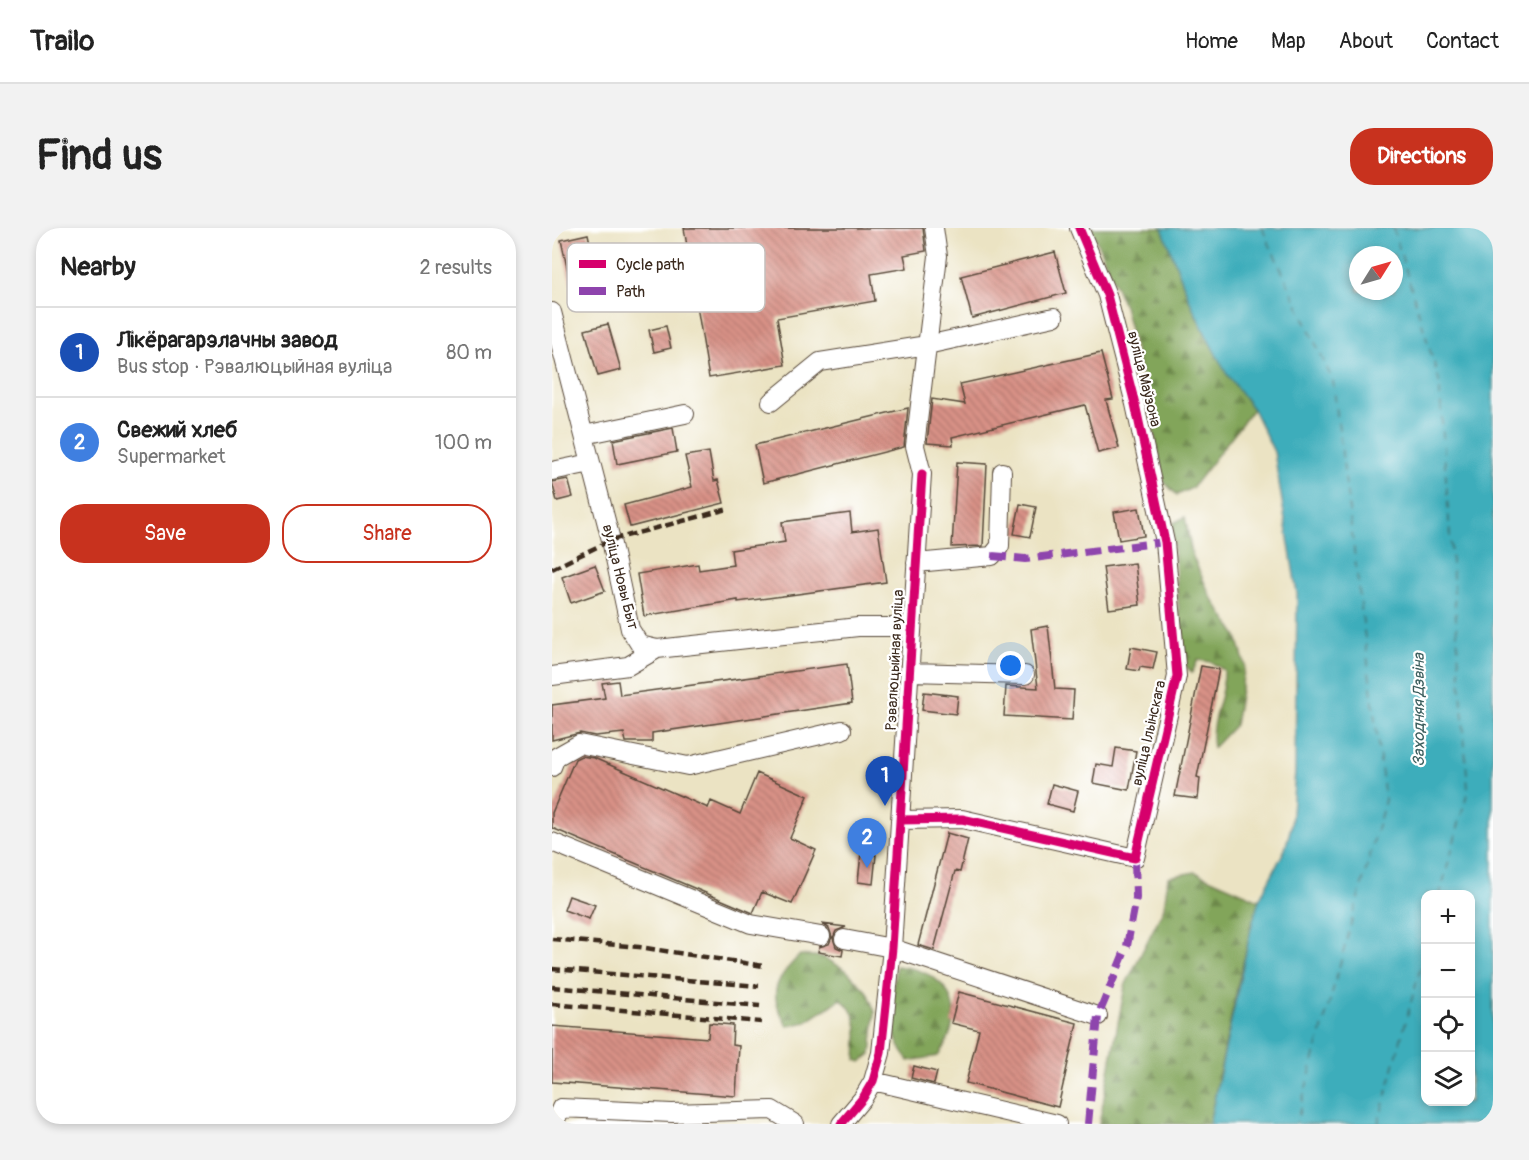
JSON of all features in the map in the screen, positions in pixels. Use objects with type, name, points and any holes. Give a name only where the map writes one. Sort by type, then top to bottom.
[{"type":"street","name":"Рэвалюцыйная вуліца","points":[[841,1124],[863,1098],[873,1081],[881,1053],[891,948],[922,474],[915,446],[938,256],[934,228]]},
{"type":"street","name":"вуліца Маўзона","points":[[1080,228],[1107,295],[1136,404],[1165,542]]},
{"type":"street","name":"вуліца Новы Быт","points":[[552,312],[630,629],[640,645],[657,649]]},
{"type":"street","points":[[771,402],[820,362],[927,345],[1054,317]]},
{"type":"street","points":[[584,435],[685,414]]},
{"type":"street","points":[[552,471],[591,463]]},
{"type":"street","points":[[916,563],[992,556],[1000,546],[1002,472]]},
{"type":"street","name":"вуліца Ільінскага","points":[[900,820],[962,819],[1135,858],[1178,676],[1165,542]]},
{"type":"street","points":[[552,676],[628,666],[657,649],[858,627],[912,627]]},
{"type":"street","points":[[909,672],[1025,675]]},
{"type":"street","points":[[552,767],[556,757],[579,744],[688,766],[842,730]]},
{"type":"street","points":[[552,843],[751,924],[820,936]]},
{"type":"street","points":[[844,939],[891,948],[1098,1016]]},
{"type":"street","points":[[873,1081],[1057,1124]]},
{"type":"street","points":[[556,1113],[772,1110],[795,1124]]},
{"type":"green space","points":[[1091,228],[1162,228],[1188,297],[1205,334],[1227,372],[1253,409],[1192,488],[1177,495],[1164,482],[1145,388],[1124,306]]},
{"type":"green space","points":[[1185,517],[1192,555],[1211,597],[1237,636],[1245,665],[1235,725],[1213,748],[1213,728],[1224,680],[1224,670],[1211,662],[1198,660],[1192,673],[1183,662],[1172,524]]},
{"type":"green space","points":[[1195,872],[1259,900],[1239,979],[1209,1124],[1099,1124],[1125,986],[1164,908],[1168,877]]},
{"type":"green space","points":[[800,955],[823,957],[846,970],[867,992],[875,1012],[871,1054],[861,1062],[856,1060],[857,1026],[855,1019],[841,999],[806,1022],[788,1026],[781,1015],[777,1005],[776,988],[784,972]]},
{"type":"green space","points":[[896,966],[915,969],[930,976],[942,985],[950,996],[953,1024],[948,1040],[938,1056],[909,1061],[901,1050],[891,1016]]},
{"type":"water","name":"Заходняя Дзвіна","points":[[1162,228],[1493,228],[1493,1124],[1209,1124],[1252,924],[1259,900],[1285,849],[1291,827],[1295,771],[1297,594],[1274,452],[1253,409],[1226,373],[1191,304]]},
{"type":"building","points":[[684,228],[923,228],[926,251],[904,255],[907,268],[871,274],[875,301],[777,318],[785,365],[709,378],[698,312],[765,312],[765,243],[686,243]]},
{"type":"building","points":[[588,234],[590,243],[567,243],[567,267],[561,240]]},
{"type":"building","points":[[1055,252],[1066,293],[972,318],[961,276]]},
{"type":"building","points":[[608,324],[621,370],[598,376],[585,330]]},
{"type":"building","points":[[666,326],[671,348],[654,352],[649,330]]},
{"type":"building","points":[[1101,353],[1113,399],[1106,400],[1119,448],[1098,453],[1085,405],[952,437],[953,445],[927,443],[932,399],[965,404],[960,384]]},
{"type":"building","points":[[908,408],[904,447],[763,483],[755,445]]},
{"type":"building","points":[[673,428],[677,452],[617,464],[613,440]]},
{"type":"building","points":[[709,452],[714,481],[718,480],[724,503],[630,527],[624,505],[692,487],[685,456]]},
{"type":"building","points":[[957,462],[987,464],[983,546],[952,547]]},
{"type":"building","points":[[568,479],[573,497],[557,501],[552,482]]},
{"type":"building","points":[[1020,504],[1036,507],[1030,537],[1014,534]]},
{"type":"building","points":[[1139,508],[1144,536],[1119,540],[1114,512]]},
{"type":"building","points":[[850,513],[852,532],[878,528],[886,582],[738,602],[738,600],[644,616],[637,574],[698,564],[699,570],[733,565],[731,550],[785,542],[782,522]]},
{"type":"building","points":[[1135,563],[1140,605],[1109,609],[1103,567]]},
{"type":"building","points":[[595,565],[605,591],[571,603],[562,577]]},
{"type":"building","points":[[1048,626],[1055,689],[1074,690],[1072,720],[1004,716],[1006,686],[1038,688],[1031,629]]},
{"type":"building","points":[[1131,647],[1157,652],[1153,669],[1140,667],[1139,671],[1127,669]]},
{"type":"building","points":[[847,664],[852,703],[652,733],[652,742],[626,742],[624,733],[595,736],[580,733],[552,740],[552,705],[605,698],[602,683],[618,681],[620,695]]},
{"type":"building","points":[[1201,666],[1219,669],[1197,777],[1200,778],[1198,799],[1175,796]]},
{"type":"building","points":[[924,692],[958,696],[956,714],[922,710]]},
{"type":"building","points":[[1116,748],[1136,751],[1129,790],[1093,783],[1096,764],[1113,767]]},
{"type":"building","points":[[581,756],[594,758],[708,808],[711,801],[740,814],[757,773],[808,796],[790,838],[816,850],[792,904],[762,892],[753,913],[552,828],[552,813],[575,759]]},
{"type":"building","points":[[1052,784],[1078,791],[1073,811],[1047,804]]},
{"type":"building","points":[[947,833],[968,839],[960,872],[955,871],[934,950],[918,945]]},
{"type":"building","points":[[861,853],[876,855],[873,884],[858,882]]},
{"type":"building","points":[[569,896],[595,905],[589,919],[564,910]]},
{"type":"building","points":[[822,924],[846,927],[836,931],[833,938],[836,947],[843,950],[842,956],[818,952],[819,947],[829,944],[832,937],[829,928]]},
{"type":"building","points":[[959,992],[1077,1023],[1058,1107],[966,1083],[979,1030],[951,1023]]},
{"type":"building","points":[[709,1023],[733,1025],[732,1045],[739,1046],[736,1096],[552,1082],[552,1026],[708,1038]]},
{"type":"building","points":[[914,1066],[937,1072],[934,1084],[911,1078]]},
{"type":"ferry route","points":[[1262,228],[1333,381],[1385,800],[1296,1124]]},
{"type":"ferry route","points":[[1393,228],[1439,380],[1468,790],[1441,890]]},
{"type":"ferry route","points":[[1378,1124],[1421,965]]},
{"type":"railway","points":[[552,569],[611,540],[728,509]]},
{"type":"railway","points":[[552,939],[639,947],[764,966]]},
{"type":"railway","points":[[552,969],[759,986]]},
{"type":"railway","points":[[552,987],[760,1006]]},
{"type":"railway","points":[[552,1004],[761,1022]]},
{"type":"marked path","points":[[992,556],[1025,559],[1165,542]]},
{"type":"marked path","points":[[1088,1124],[1098,1016],[1127,946],[1136,898],[1135,858]]},
{"type":"cycle path","points":[[900,820],[962,819],[1135,858],[1177,676],[1165,542],[1135,404],[1107,295],[1079,228]]},
{"type":"cycle path","points":[[841,1124],[863,1098],[873,1081],[881,1053],[892,948],[922,474]]},
{"type":"place","name":"Лікёрагарэлачны завод","points":[[885,806]]},
{"type":"place","name":"Свежий хлеб","points":[[867,868]]}]
